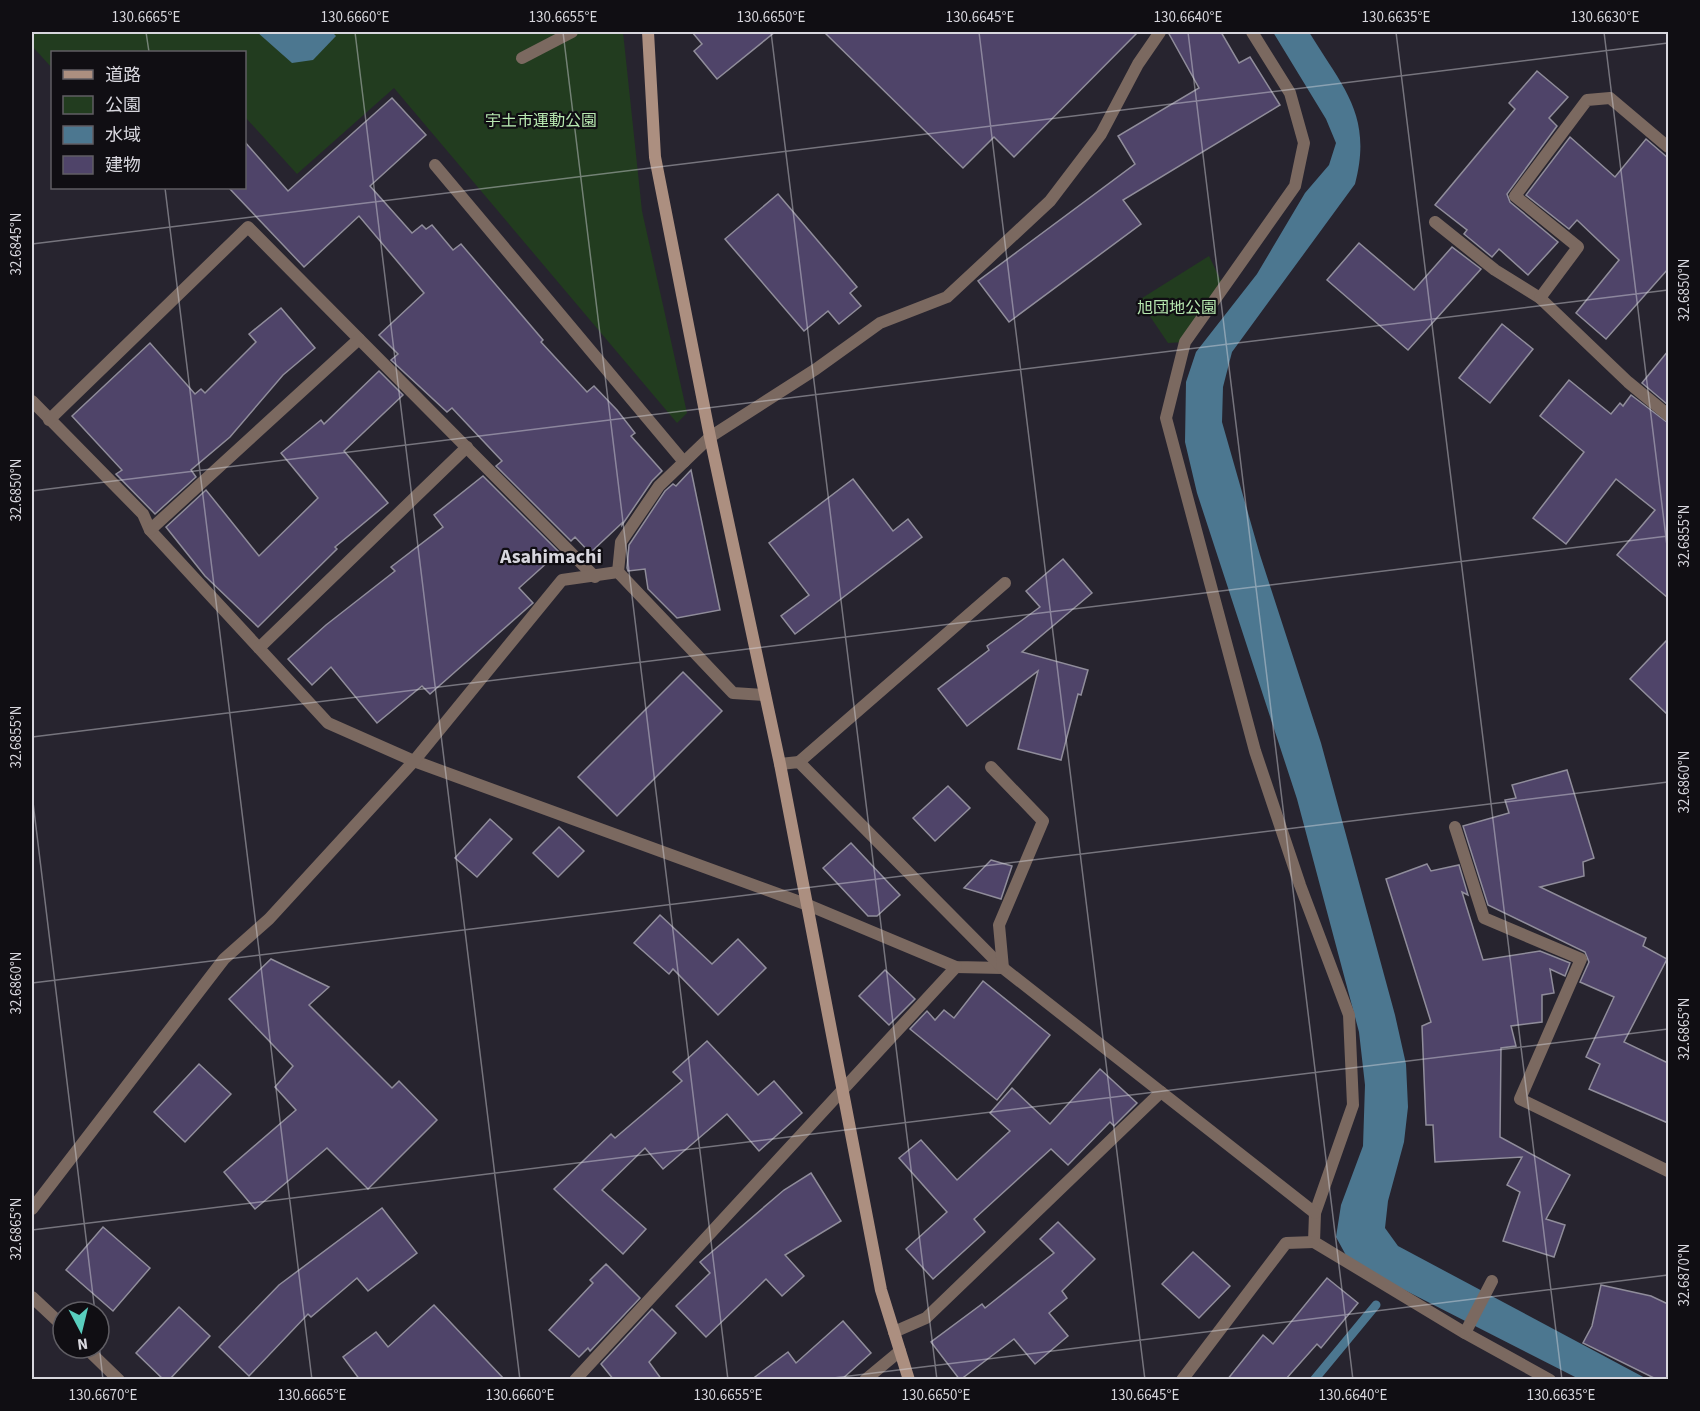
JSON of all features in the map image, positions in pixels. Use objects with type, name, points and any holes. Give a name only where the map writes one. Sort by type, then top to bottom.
[{"type":"street","points":[[522,58],[572,32]]},
{"type":"street","points":[[648,32],[655,157],[710,437],[780,764],[881,1290],[909,1380]]},
{"type":"street","points":[[765,695],[733,693],[618,572],[621,542],[660,486],[710,437],[816,369],[880,323],[947,297],[1050,201],[1101,134],[1138,64],[1160,32]]},
{"type":"street","points":[[1252,32],[1290,93],[1304,143],[1295,186],[1185,342],[1166,418],[1255,751],[1300,885],[1349,1015],[1353,1105],[1314,1214],[1314,1242]]},
{"type":"street","points":[[1540,298],[1578,246],[1515,196],[1587,100],[1610,98],[1668,147]]},
{"type":"street","points":[[435,165],[684,462]]},
{"type":"street","points":[[1435,222],[1495,270],[1540,298],[1628,382],[1668,415]]},
{"type":"street","points":[[49,420],[248,226],[595,577]]},
{"type":"street","points":[[150,530],[359,339]]},
{"type":"street","points":[[32,401],[143,514],[150,530],[328,723],[414,761],[808,905],[956,967],[1003,968]]},
{"type":"street","points":[[259,648],[467,447]]},
{"type":"street","points":[[32,1209],[224,959],[268,919],[414,761],[562,580],[618,572]]},
{"type":"street","points":[[780,764],[799,762],[1005,584]]},
{"type":"street","points":[[799,762],[1003,968],[1314,1214]]},
{"type":"street","points":[[991,767],[1043,821],[999,924],[1003,968]]},
{"type":"street","points":[[1455,827],[1484,918],[1581,960],[1521,1100],[1668,1171]]},
{"type":"street","points":[[575,1380],[956,967]]},
{"type":"street","points":[[894,1332],[926,1318],[1161,1092]]},
{"type":"street","points":[[1182,1380],[1286,1243],[1314,1242],[1465,1334],[1550,1380]]},
{"type":"street","points":[[1465,1334],[1492,1281]]},
{"type":"street","points":[[32,1297],[51,1315]]},
{"type":"street","points":[[865,1380],[900,1352]]},
{"type":"street","points":[[98,1360],[119,1380]]},
{"type":"green space","name":"宇土市運動公園","points":[[32,32],[623,32],[642,211],[687,413],[677,423],[394,88],[297,174],[246,118],[246,51],[51,51],[51,67],[32,46]]},
{"type":"green space","name":"旭団地公園","points":[[1209,256],[1224,287],[1185,342],[1168,343],[1139,300]]},
{"type":"water","points":[[257,32],[332,32],[336,36],[313,60],[292,63]]},
{"type":"water","points":[[1273,32],[1309,32],[1351,103],[1360,139],[1360,160],[1355,184],[1232,352],[1223,387],[1222,422],[1260,555],[1321,743],[1395,1015],[1406,1064],[1408,1107],[1404,1142],[1388,1201],[1385,1228],[1398,1246],[1647,1379],[1579,1379],[1373,1274],[1348,1259],[1336,1237],[1341,1205],[1363,1146],[1365,1085],[1359,1032],[1297,799],[1197,493],[1185,442],[1186,382],[1196,352],[1257,274],[1305,193],[1329,165],[1336,143],[1326,119]]},
{"type":"building","points":[[692,32],[775,32],[717,79],[694,51],[702,44]]},
{"type":"building","points":[[824,32],[1138,32],[1014,157],[994,137],[963,168]]},
{"type":"building","points":[[1168,32],[1221,32],[1239,63],[1250,57],[1280,105],[1123,200],[1141,224],[1009,322],[978,281],[1135,164],[1118,136],[1199,88]]},
{"type":"building","points":[[1537,71],[1568,97],[1549,118],[1557,126],[1507,194],[1510,202],[1558,242],[1528,275],[1499,249],[1492,257],[1464,234],[1467,230],[1435,205],[1515,109],[1509,103]]},
{"type":"building","points":[[392,98],[426,135],[370,186],[412,233],[422,225],[426,229],[432,225],[453,250],[461,244],[543,340],[541,342],[587,392],[594,386],[635,433],[631,436],[662,471],[652,481],[622,525],[622,523],[590,553],[575,537],[571,541],[496,466],[502,461],[452,408],[447,412],[391,360],[398,354],[379,335],[424,293],[359,216],[304,267],[230,189],[246,189],[246,143],[288,191]]},
{"type":"building","points":[[1570,137],[1615,177],[1646,139],[1668,158],[1668,269],[1606,339],[1576,313],[1619,260],[1577,220],[1569,229],[1526,195]]},
{"type":"building","points":[[778,194],[857,287],[850,293],[861,306],[839,324],[828,311],[804,331],[725,239]]},
{"type":"building","points":[[1359,243],[1414,290],[1452,247],[1481,269],[1408,350],[1327,280]]},
{"type":"building","points":[[281,308],[315,348],[283,375],[230,437],[191,470],[196,477],[155,514],[116,474],[122,470],[72,416],[150,343],[195,394],[201,389],[205,393],[256,342],[249,334]]},
{"type":"building","points":[[1502,324],[1533,349],[1490,403],[1459,378]]},
{"type":"building","points":[[1668,351],[1668,405],[1642,383]]},
{"type":"building","points":[[379,371],[403,395],[344,451],[388,503],[335,547],[337,549],[258,627],[205,576],[166,527],[206,490],[259,556],[318,498],[281,453],[321,420],[324,424]]},
{"type":"building","points":[[1569,380],[1611,414],[1620,403],[1623,406],[1631,395],[1668,423],[1668,598],[1617,555],[1655,510],[1616,479],[1566,544],[1533,518],[1584,452],[1540,416]]},
{"type":"building","points":[[691,470],[720,610],[677,618],[648,589],[645,569],[628,571],[629,545],[665,491],[673,484],[676,486]]},
{"type":"building","points":[[483,476],[559,552],[519,588],[533,603],[430,694],[422,686],[377,723],[331,667],[312,685],[288,659],[326,625],[395,571],[391,567],[443,527],[434,515]]},
{"type":"building","points":[[853,479],[893,531],[908,519],[922,537],[795,634],[781,616],[809,595],[769,543]]},
{"type":"building","points":[[1063,559],[1092,593],[1022,652],[1088,670],[1081,695],[1078,694],[1061,760],[1018,749],[1038,671],[967,726],[938,689],[989,650],[987,646],[1040,607],[1026,591]]},
{"type":"building","points":[[1668,639],[1668,715],[1630,679]]},
{"type":"building","points":[[683,672],[722,711],[617,816],[578,777]]},
{"type":"building","points":[[1567,770],[1594,858],[1583,862],[1584,876],[1540,887],[1646,938],[1643,946],[1667,959],[1624,1042],[1668,1063],[1668,1123],[1589,1089],[1600,1064],[1586,1057],[1614,997],[1580,982],[1589,962],[1585,952],[1488,905],[1463,826],[1509,813],[1505,800],[1516,798],[1512,785]]},
{"type":"building","points":[[948,786],[970,808],[935,841],[913,818]]},
{"type":"building","points":[[490,819],[512,839],[477,877],[455,858]]},
{"type":"building","points":[[559,827],[584,851],[558,877],[533,853]]},
{"type":"building","points":[[851,843],[900,895],[877,916],[868,916],[823,868]]},
{"type":"building","points":[[991,860],[1012,866],[1001,899],[964,888]]},
{"type":"building","points":[[1427,864],[1431,871],[1459,865],[1468,895],[1462,892],[1483,960],[1540,951],[1570,963],[1565,976],[1550,969],[1554,993],[1542,995],[1542,1022],[1511,1026],[1516,1046],[1501,1048],[1500,1137],[1570,1175],[1546,1219],[1565,1225],[1554,1257],[1503,1241],[1520,1192],[1507,1185],[1522,1157],[1435,1162],[1433,1125],[1426,1125],[1422,1026],[1431,1022],[1386,879]]},
{"type":"building","points":[[660,915],[712,964],[738,939],[766,968],[718,1015],[673,969],[669,974],[634,943]]},
{"type":"building","points":[[271,959],[329,987],[309,1005],[392,1088],[399,1081],[437,1120],[368,1189],[327,1148],[255,1209],[224,1172],[296,1110],[275,1087],[293,1066],[229,999]]},
{"type":"building","points":[[885,970],[915,999],[889,1025],[859,996]]},
{"type":"building","points":[[983,981],[1050,1035],[997,1100],[910,1029],[927,1011],[935,1020],[944,1010],[954,1018]]},
{"type":"building","points":[[707,1041],[758,1095],[774,1081],[802,1113],[759,1151],[727,1114],[663,1169],[645,1148],[602,1190],[646,1229],[623,1254],[554,1189],[611,1134],[615,1138],[682,1081],[673,1072]]},
{"type":"building","points":[[199,1064],[231,1094],[185,1142],[154,1112]]},
{"type":"building","points":[[1100,1069],[1137,1103],[1114,1126],[1110,1122],[1068,1165],[1051,1149],[974,1219],[985,1232],[933,1279],[906,1249],[947,1212],[899,1158],[921,1140],[957,1180],[1010,1131],[990,1113],[1012,1088],[1050,1124]]},
{"type":"building","points":[[811,1173],[841,1221],[785,1255],[804,1276],[782,1296],[766,1279],[706,1337],[676,1306],[710,1273],[700,1262],[784,1190]]},
{"type":"building","points":[[382,1208],[417,1253],[368,1291],[357,1278],[311,1317],[308,1314],[249,1376],[219,1347],[279,1285]]},
{"type":"building","points":[[1058,1222],[1095,1259],[1062,1291],[1067,1298],[1049,1313],[1068,1336],[1035,1364],[1014,1339],[960,1380],[931,1342],[982,1304],[985,1308],[1054,1253],[1040,1239]]},
{"type":"building","points":[[103,1227],[150,1268],[113,1311],[111,1300],[100,1300],[66,1270]]},
{"type":"building","points":[[1193,1252],[1230,1286],[1199,1318],[1162,1284]]},
{"type":"building","points":[[606,1264],[640,1298],[590,1351],[588,1348],[579,1357],[549,1330],[593,1283],[590,1280]]},
{"type":"building","points":[[1327,1278],[1358,1303],[1321,1348],[1317,1344],[1285,1380],[1227,1380],[1263,1335],[1273,1344]]},
{"type":"building","points":[[1601,1285],[1651,1296],[1668,1304],[1668,1380],[1658,1380],[1583,1343],[1592,1326]]},
{"type":"building","points":[[434,1305],[505,1380],[360,1380],[343,1357],[376,1332],[388,1347]]},
{"type":"building","points":[[179,1307],[210,1336],[169,1380],[164,1380],[136,1353]]},
{"type":"building","points":[[652,1309],[676,1333],[649,1362],[662,1380],[614,1380],[601,1364]]},
{"type":"building","points":[[843,1321],[871,1353],[841,1380],[751,1380],[788,1352],[796,1363]]},
{"type":"waterway","points":[[1314,1380],[1376,1305]]},
{"type":"district","name":"Asahimachi","points":[[551,557]]}]
